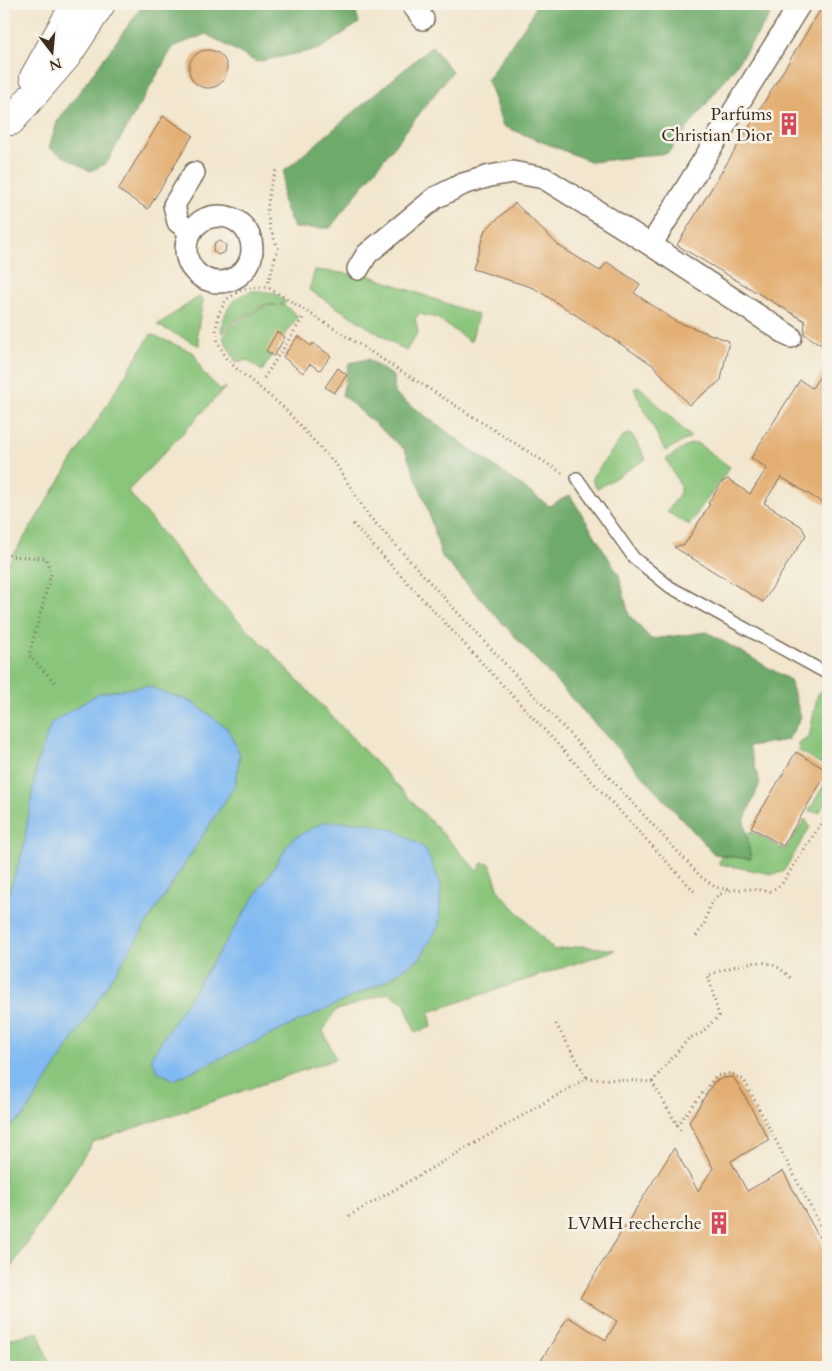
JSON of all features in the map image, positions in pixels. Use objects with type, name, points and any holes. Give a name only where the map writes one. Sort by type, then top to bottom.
[{"type":"main road","points":[[8,126],[67,56],[101,4]]},
{"type":"main road","points":[[8,126],[69,11]]},
{"type":"street","points":[[651,245],[800,4]]},
{"type":"street","points":[[358,269],[367,254],[435,198],[463,184],[512,172],[544,178],[651,245],[791,337]]},
{"type":"street","points":[[190,232],[178,222],[174,205],[194,173]]},
{"type":"lane","points":[[577,478],[634,558],[670,587],[828,674]]},
{"type":"path","points":[[267,287],[278,248],[271,231],[267,212],[270,188],[276,170]]},
{"type":"path","points":[[565,478],[561,472],[267,287],[248,288],[239,291],[226,300],[216,328],[218,343],[226,358],[283,408],[336,466],[368,515],[700,876],[715,887],[731,890],[751,889],[770,891],[781,885],[828,813]]},
{"type":"path","points":[[264,378],[304,316]]},
{"type":"path","points":[[353,524],[694,891]]},
{"type":"path","points":[[4,552],[11,556],[46,558],[51,574],[29,655],[57,685]]},
{"type":"path","points":[[696,936],[704,925],[710,905],[718,896],[731,890]]},
{"type":"path","points":[[652,1082],[688,1039],[701,1033],[719,1016],[708,975],[749,963],[765,962],[777,967],[792,980]]},
{"type":"path","points":[[556,1024],[587,1078]]},
{"type":"path","points":[[677,1125],[716,1076],[730,1073],[744,1080],[828,1240]]},
{"type":"path","points":[[349,1216],[587,1078],[652,1082]]},
{"type":"path","points":[[652,1082],[682,1133]]},
{"type":"green space","points":[[144,4],[354,4],[359,23],[320,49],[256,62],[206,34],[173,47],[106,164],[90,171],[49,148],[57,122]]},
{"type":"green space","points":[[536,4],[778,4],[735,67],[668,153],[592,162],[503,126],[487,79],[531,17]]},
{"type":"green space","points":[[432,46],[452,72],[330,228],[294,228],[282,200],[284,171]]},
{"type":"green space","points":[[315,270],[371,276],[478,315],[471,342],[437,318],[420,314],[415,318],[418,332],[406,351],[309,290]]},
{"type":"green space","points":[[252,291],[275,293],[286,302],[279,305],[284,305],[298,316],[262,371],[247,360],[236,362],[223,338],[230,327],[265,306],[277,305],[266,304],[229,325],[223,334],[221,330],[230,306],[239,297]]},
{"type":"green space","points":[[201,297],[203,301],[197,333],[200,346],[157,325],[197,298]]},
{"type":"green space","points":[[151,334],[194,353],[203,373],[221,390],[226,387],[128,491],[212,595],[273,654],[478,871],[482,863],[490,864],[500,893],[554,950],[581,946],[616,950],[429,1012],[432,1027],[415,1032],[404,1002],[388,993],[335,1011],[323,1031],[336,1059],[93,1142],[4,1278],[4,570]]},
{"type":"green space","points":[[368,359],[394,377],[395,394],[549,506],[570,495],[619,575],[629,615],[651,639],[707,632],[790,680],[801,717],[788,740],[749,746],[760,783],[744,821],[751,859],[714,854],[442,557],[425,501],[405,450],[342,395],[349,363]]},
{"type":"green space","points":[[639,386],[691,437],[665,451],[634,389]]},
{"type":"green space","points":[[629,434],[633,436],[646,459],[597,489],[593,483],[593,476],[623,436]]},
{"type":"green space","points":[[697,443],[730,467],[689,525],[667,512],[680,493],[680,485],[666,459],[690,444]]},
{"type":"green space","points":[[822,691],[828,695],[828,768],[799,751],[798,744],[809,737],[818,693]]},
{"type":"green space","points":[[828,778],[828,798],[819,813],[809,811]]},
{"type":"green space","points":[[805,819],[810,827],[783,872],[772,874],[719,864],[721,856],[751,859],[746,834],[752,831],[785,850]]},
{"type":"green space","points":[[38,1332],[51,1367],[4,1367],[5,1340]]},
{"type":"water","points":[[147,686],[194,703],[228,729],[240,755],[235,785],[24,1116],[4,1131],[4,907],[23,850],[37,763],[51,723],[99,693]]},
{"type":"water","points":[[324,822],[363,822],[395,830],[425,848],[441,885],[439,926],[420,958],[386,981],[174,1080],[157,1071],[151,1057],[292,839]]},
{"type":"building","name":"Parfums Christian Dior","points":[[824,4],[828,4],[828,349],[804,334],[805,321],[677,245]]},
{"type":"building","points":[[208,50],[222,55],[227,69],[222,83],[208,88],[194,83],[189,69],[194,55]]},
{"type":"building","points":[[163,116],[193,135],[148,209],[118,190]]},
{"type":"building","points":[[515,203],[559,246],[600,271],[607,262],[640,284],[634,293],[677,322],[729,341],[721,380],[689,405],[653,365],[534,288],[473,269],[485,230]]},
{"type":"building","points":[[220,241],[226,245],[225,252],[218,255],[213,251],[215,242]]},
{"type":"building","points":[[277,332],[285,337],[274,356],[266,351]]},
{"type":"building","points":[[298,336],[311,346],[313,343],[331,356],[320,370],[310,364],[303,373],[283,357]]},
{"type":"building","points":[[828,364],[828,506],[781,477],[764,503],[801,526],[806,535],[763,602],[674,547],[685,544],[723,481],[728,479],[750,494],[767,468],[751,458],[800,380],[812,388]]},
{"type":"building","points":[[338,368],[347,375],[334,393],[325,387]]},
{"type":"building","points":[[796,752],[828,771],[783,846],[751,827]]},
{"type":"building","name":"LVMH recherche","points":[[733,1077],[769,1140],[731,1161],[747,1191],[783,1171],[828,1254],[828,1367],[537,1367],[568,1317],[606,1340],[617,1321],[580,1298],[674,1148],[698,1191],[713,1168],[689,1122],[714,1082],[723,1078]]},
{"type":"place","name":"Parfums Christian Dior","points":[[789,124]]},
{"type":"place","name":"LVMH recherche","points":[[719,1223]]}]
